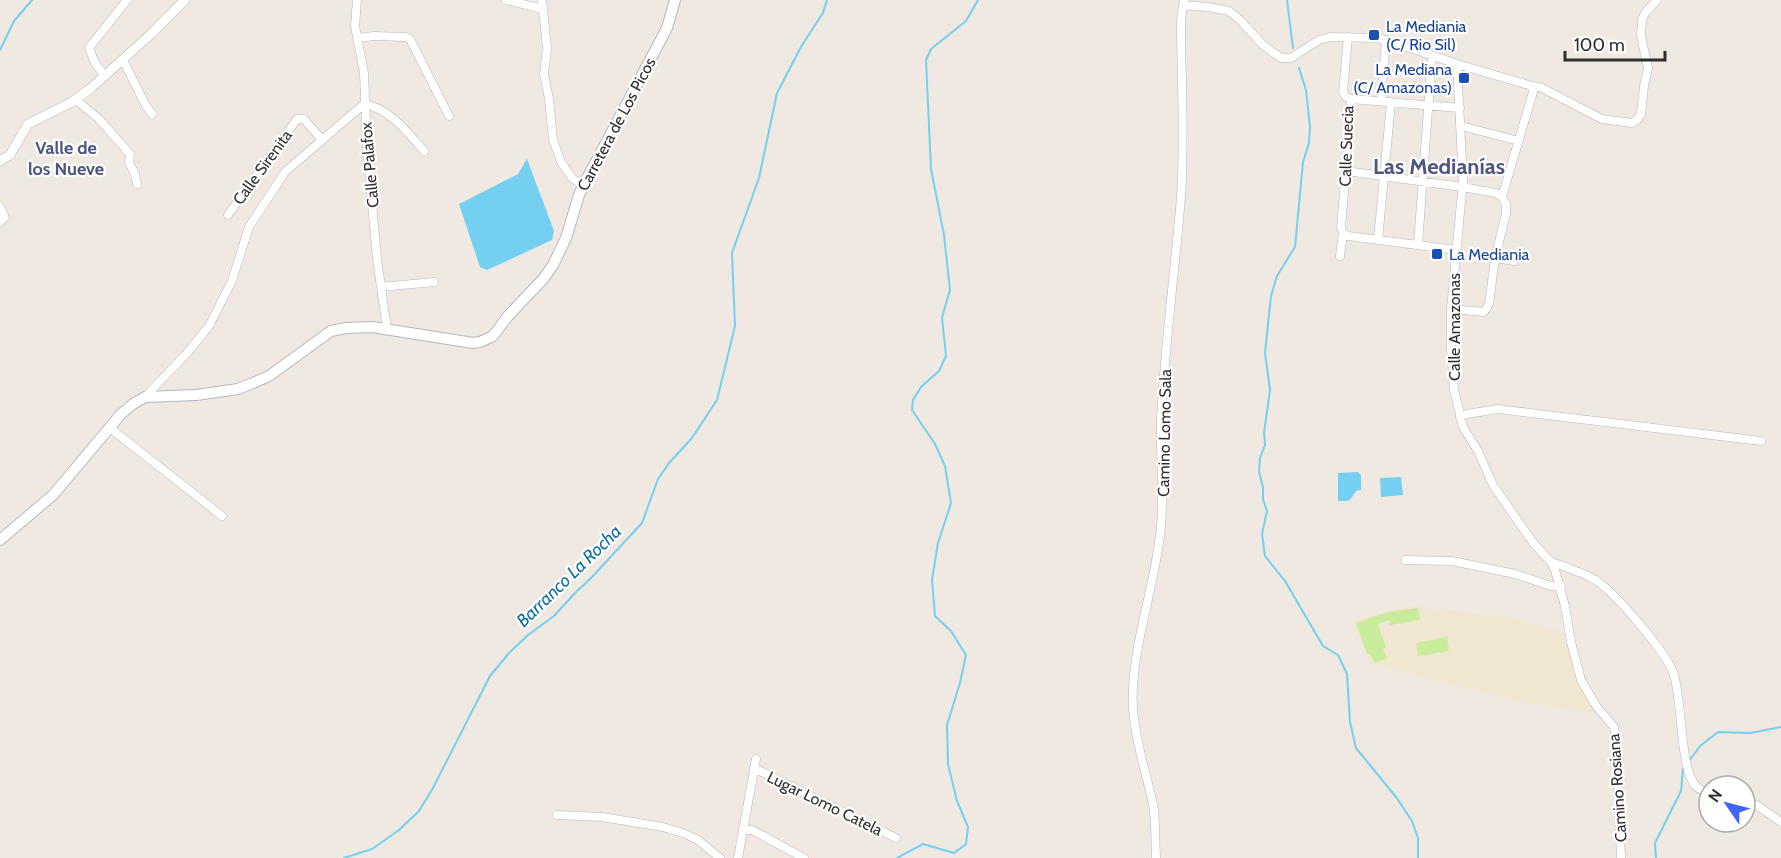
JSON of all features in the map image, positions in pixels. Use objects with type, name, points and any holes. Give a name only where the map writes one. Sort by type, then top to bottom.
[{"type":"main road","name":"Carretera de Los Picos","points":[[145,397],[196,395],[238,389],[269,376],[332,331],[346,328],[372,327],[473,343],[493,336],[553,265],[566,238],[583,186],[667,28],[675,0]]},
{"type":"main road","points":[[0,540],[52,495],[121,414],[145,397]]},
{"type":"street","points":[[105,76],[95,63],[89,48],[127,0]]},
{"type":"street","points":[[0,161],[10,155],[28,124],[75,99],[105,76],[185,0]]},
{"type":"street","name":"Calle Palafox","points":[[357,0],[355,26],[366,92],[364,105],[369,169],[387,329]]},
{"type":"street","points":[[506,0],[543,9]]},
{"type":"street","points":[[542,0],[547,48],[544,74],[553,140],[561,162],[572,178],[583,186]]},
{"type":"street","points":[[1183,2],[1229,11],[1263,45],[1281,58],[1292,58],[1319,40],[1330,37],[1386,40],[1457,64],[1540,87],[1602,118],[1632,123],[1641,114],[1648,68],[1641,36],[1642,20],[1657,0]]},
{"type":"street","name":"Camino Lomo Sala","points":[[1156,858],[1153,806],[1140,751],[1132,690],[1143,616],[1157,556],[1162,516],[1161,420],[1183,148],[1181,20],[1183,2]]},
{"type":"street","points":[[358,38],[374,36],[410,39],[449,116]]},
{"type":"street","name":"Calle Suecia","points":[[1340,256],[1351,99],[1343,92],[1348,37]]},
{"type":"street","points":[[1381,100],[1386,40]]},
{"type":"street","points":[[1418,244],[1432,56]]},
{"type":"street","points":[[123,60],[152,114]]},
{"type":"street","name":"Calle Amazonas","points":[[1457,64],[1462,186],[1451,309],[1454,390],[1463,427],[1478,451],[1493,485],[1534,544],[1551,562]]},
{"type":"street","points":[[1502,197],[1533,92],[1532,86]]},
{"type":"street","points":[[75,99],[99,119],[130,154],[129,163],[138,184]]},
{"type":"street","points":[[1351,99],[1460,108]]},
{"type":"street","points":[[1378,240],[1391,102]]},
{"type":"street","points":[[145,397],[188,352],[209,326],[232,281],[245,234],[285,172],[364,105],[386,113],[424,151]]},
{"type":"street","name":"Calle Sirenita","points":[[228,215],[297,119],[304,119],[322,140]]},
{"type":"street","points":[[1461,126],[1519,141]]},
{"type":"street","points":[[1346,171],[1462,186],[1496,193],[1502,197],[1506,204],[1506,214],[1489,304],[1484,312],[1451,309]]},
{"type":"street","points":[[0,207],[5,217],[0,222]]},
{"type":"street","points":[[1343,233],[1348,236],[1456,250]]},
{"type":"street","points":[[1496,258],[1514,261]]},
{"type":"street","points":[[381,287],[434,282]]},
{"type":"street","points":[[1460,417],[1498,409],[1761,441]]},
{"type":"street","points":[[110,428],[222,516]]},
{"type":"street","points":[[1405,560],[1452,561],[1515,574],[1551,586],[1561,586]]},
{"type":"street","points":[[1551,562],[1579,572],[1609,591],[1646,633],[1664,658],[1673,672],[1685,758],[1692,781],[1697,787]]},
{"type":"street","name":"Camino Rosiana","points":[[1551,562],[1561,586],[1581,680],[1597,707],[1614,727],[1621,858]]},
{"type":"street","name":"Lugar Lomo Catela","points":[[738,858],[756,759]]},
{"type":"street","name":"Lugar Lomo Catela","points":[[754,768],[896,838]]},
{"type":"street","points":[[1757,806],[1781,822]]},
{"type":"street","points":[[557,815],[602,817],[683,832],[698,840],[720,858]]},
{"type":"street","points":[[743,830],[752,830],[804,858]]},
{"type":"shaded area","points":[[1406,607],[1508,617],[1568,635],[1588,697],[1596,713],[1526,703],[1369,663],[1354,622]]},
{"type":"green space","points":[[1418,608],[1420,620],[1390,625],[1389,620],[1378,624],[1386,647],[1383,649],[1387,658],[1374,663],[1370,654],[1367,654],[1356,623],[1388,612]]},
{"type":"green space","points":[[1447,637],[1449,651],[1418,656],[1416,643]]},
{"type":"water","points":[[527,159],[554,231],[552,240],[487,270],[480,267],[459,204],[518,174]]},
{"type":"water","points":[[1358,472],[1361,475],[1361,490],[1356,491],[1350,500],[1338,501],[1338,473]]},
{"type":"water","points":[[1401,477],[1403,495],[1381,497],[1380,478]]},
{"type":"waterway","points":[[0,50],[14,21],[32,0]]},
{"type":"waterway","name":"Barranco La Rocha","points":[[344,858],[372,849],[399,830],[419,811],[490,676],[528,635],[554,616],[642,523],[658,479],[692,438],[717,400],[735,326],[732,253],[759,178],[777,93],[802,45],[823,13],[827,0]]},
{"type":"waterway","points":[[897,858],[923,844],[954,853],[966,844],[968,827],[957,801],[948,764],[947,725],[966,655],[951,631],[935,616],[932,580],[938,543],[951,503],[945,466],[935,444],[912,410],[913,400],[921,387],[939,371],[946,356],[942,317],[950,290],[944,235],[931,169],[926,60],[931,49],[966,21],[978,0]]},
{"type":"waterway","points":[[1287,0],[1293,48]]},
{"type":"waterway","points":[[1299,68],[1306,90],[1310,127],[1309,143],[1303,162],[1295,247],[1277,276],[1271,296],[1265,353],[1270,390],[1264,433],[1265,445],[1260,458],[1259,472],[1267,511],[1262,534],[1265,556],[1285,581],[1323,646],[1338,655],[1347,674],[1350,722],[1356,748],[1396,797],[1412,821],[1418,838],[1418,858]]},
{"type":"waterway","points":[[1689,761],[1700,746],[1718,732],[1750,733],[1781,727]]},
{"type":"waterway","points":[[1656,858],[1655,843],[1681,791],[1683,769]]},
{"type":"place","name":"La Mediania (C/ Rio Sil)","points":[[1374,35]]},
{"type":"place","name":"La Mediana (C/ Amazonas)","points":[[1464,78]]},
{"type":"place","name":"La Mediania","points":[[1437,254]]},
{"type":"district","name":"Valle de los Nueve","points":[[66,158]]},
{"type":"district","name":"Las Medianías","points":[[1439,166]]}]
